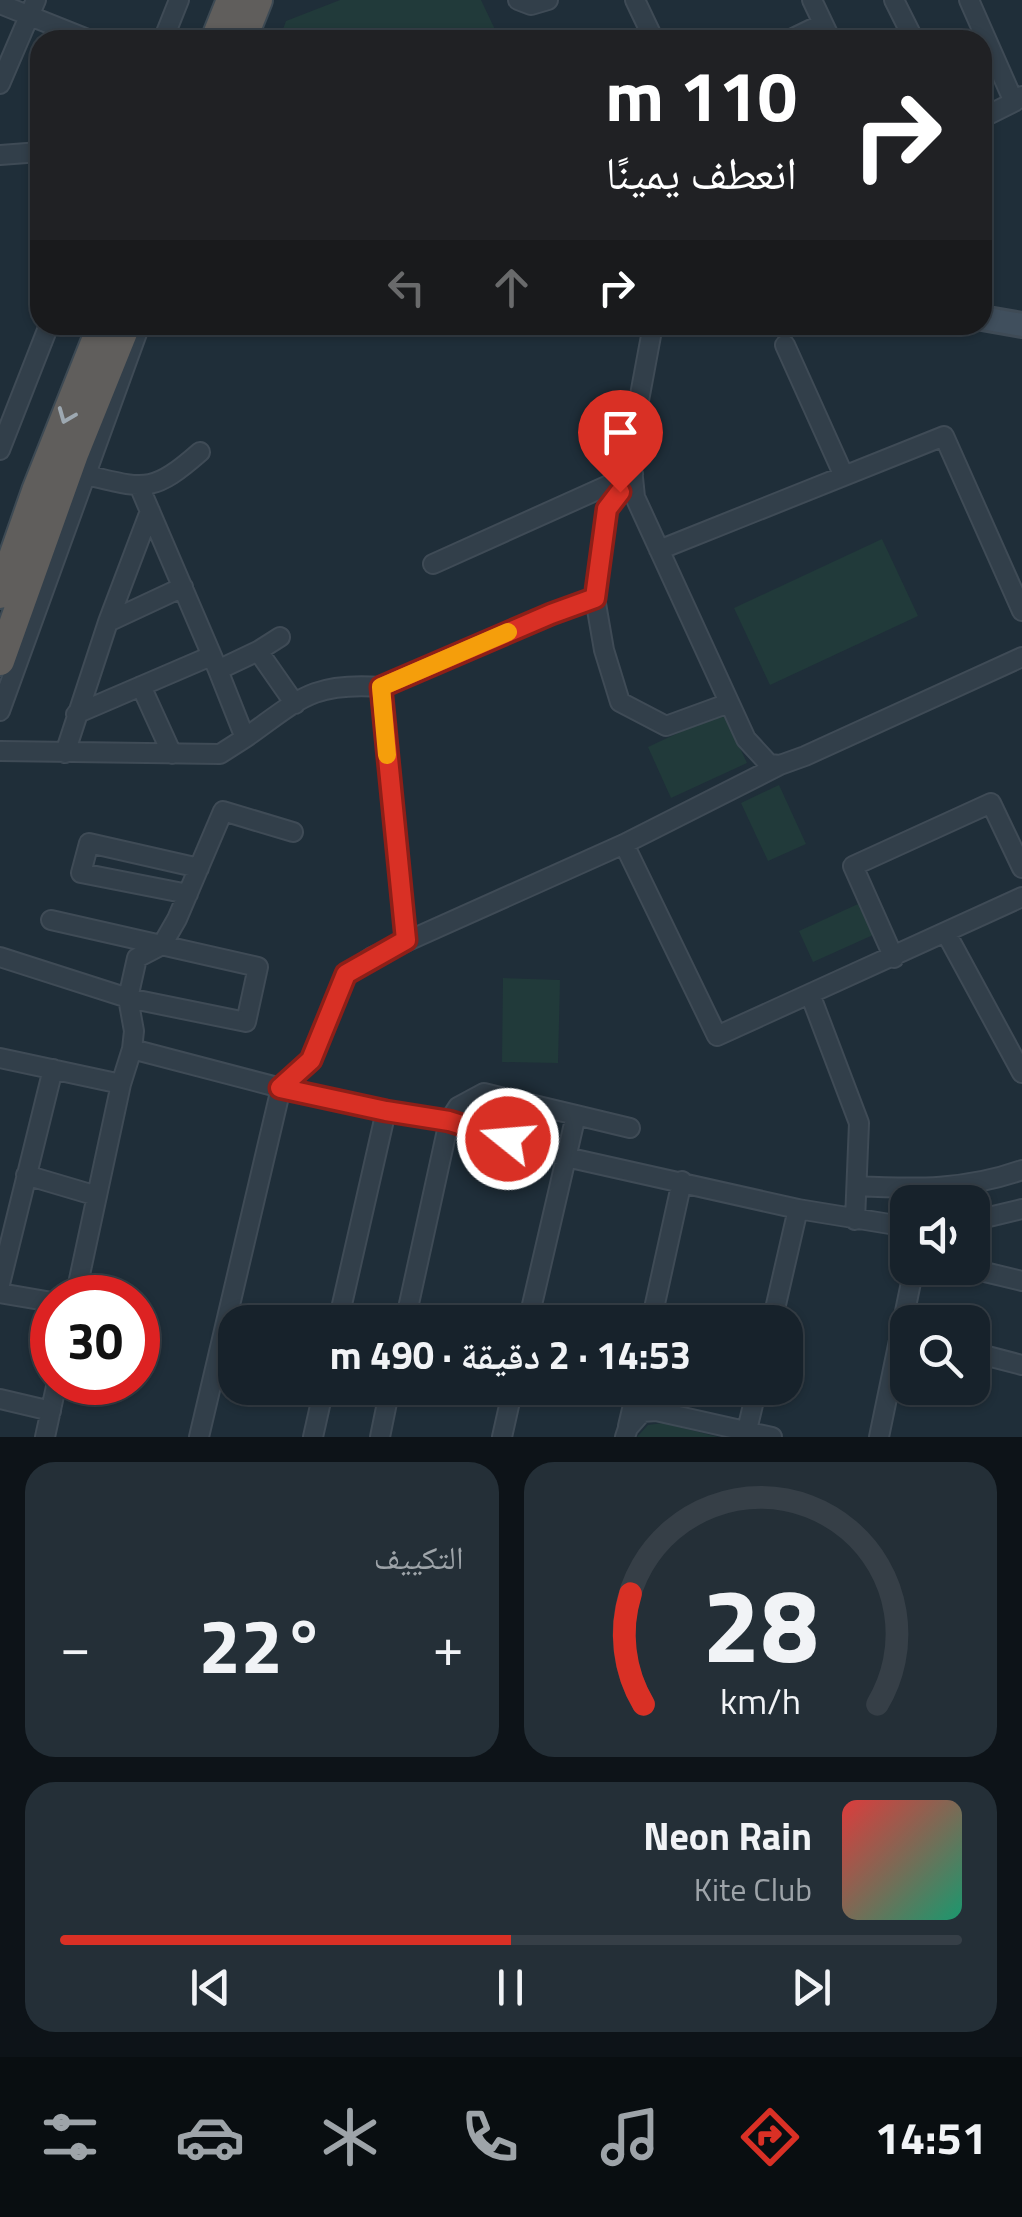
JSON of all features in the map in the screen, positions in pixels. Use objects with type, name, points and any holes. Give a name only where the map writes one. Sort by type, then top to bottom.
[{"type":"highway","points":[[219,30],[231,0]]},
{"type":"highway","points":[[246,30],[258,0]]},
{"type":"highway","points":[[0,594],[98,335]]},
{"type":"highway","points":[[0,661],[74,454],[122,335]]},
{"type":"main road","points":[[992,320],[1022,325]]},
{"type":"street","points":[[167,30],[179,0]]},
{"type":"street","points":[[518,0],[532,5],[548,0]]},
{"type":"street","points":[[636,0],[650,30]]},
{"type":"street","points":[[812,0],[825,30]]},
{"type":"street","points":[[894,0],[905,30]]},
{"type":"street","points":[[969,0],[984,30]]},
{"type":"street","points":[[0,4],[33,8],[72,30]]},
{"type":"street","points":[[0,84],[33,8]]},
{"type":"street","points":[[992,46],[1018,99],[992,113]]},
{"type":"street","points":[[0,155],[30,153]]},
{"type":"street","points":[[0,450],[45,335]]},
{"type":"street","points":[[0,712],[136,335]]},
{"type":"street","points":[[651,335],[630,448],[635,497],[746,739],[769,764],[780,765]]},
{"type":"street","points":[[784,346],[844,476]]},
{"type":"street","points":[[660,550],[944,436],[1022,611]]},
{"type":"street","points":[[86,476],[140,488],[172,477],[200,452]]},
{"type":"street","points":[[433,564],[633,474]]},
{"type":"street","points":[[633,474],[607,509],[595,598],[604,650],[620,702],[666,726],[729,703]]},
{"type":"street","points":[[140,488],[244,738]]},
{"type":"street","points":[[64,753],[150,511]]},
{"type":"street","points":[[108,622],[182,588]]},
{"type":"street","points":[[0,751],[220,754],[309,693],[327,687],[381,687],[595,598]]},
{"type":"street","points":[[76,714],[140,686],[258,651],[280,637]]},
{"type":"street","points":[[258,651],[295,704]]},
{"type":"street","points":[[199,1437],[280,1088],[311,1060],[346,974],[406,940],[624,844],[780,765],[1022,657]]},
{"type":"street","points":[[140,686],[172,754]]},
{"type":"street","points":[[381,687],[406,940]]},
{"type":"street","points":[[894,958],[853,866],[991,803],[1022,868]]},
{"type":"street","points":[[80,1275],[132,1049],[134,1031],[128,998],[137,958],[162,945],[223,811],[292,832]]},
{"type":"street","points":[[188,894],[82,873],[89,843],[199,868]]},
{"type":"street","points":[[624,844],[717,1036],[1022,898]]},
{"type":"street","points":[[0,957],[128,998],[246,1022],[258,967],[51,920]]},
{"type":"street","points":[[946,934],[1022,1073]]},
{"type":"street","points":[[810,994],[860,1124],[855,1220]]},
{"type":"street","points":[[132,1049],[280,1088],[449,1121],[566,1157],[798,1210],[890,1225]]},
{"type":"street","points":[[0,1058],[121,1084]]},
{"type":"street","points":[[0,1284],[53,1069]]},
{"type":"street","points":[[409,1305],[449,1121],[458,1107],[484,1093],[630,1128]]},
{"type":"street","points":[[342,1305],[386,1111]]},
{"type":"street","points":[[532,1305],[576,1115]]},
{"type":"street","points":[[856,1186],[920,1190],[960,1187],[1022,1170]]},
{"type":"street","points":[[26,1175],[97,1196]]},
{"type":"street","points":[[655,1305],[682,1182]]},
{"type":"street","points":[[990,1217],[1022,1209]]},
{"type":"street","points":[[776,1305],[798,1210]]},
{"type":"street","points":[[990,1273],[1022,1281]]},
{"type":"street","points":[[0,1293],[30,1298]]},
{"type":"street","points":[[990,1357],[1022,1365]]},
{"type":"street","points":[[879,1437],[890,1393]]},
{"type":"street","points":[[0,1399],[50,1410]]},
{"type":"street","points":[[45,1437],[51,1405]]},
{"type":"street","points":[[312,1437],[320,1405]]},
{"type":"street","points":[[380,1437],[387,1405]]},
{"type":"street","points":[[502,1437],[509,1405]]},
{"type":"street","points":[[626,1433],[633,1405]]},
{"type":"street","points":[[747,1430],[753,1405]]},
{"type":"street","points":[[626,1433],[642,1412],[656,1411],[772,1437]]},
{"type":"green space","points":[[340,0],[481,0],[495,30],[283,30],[286,21]]},
{"type":"green space","points":[[882,539],[918,616],[770,685],[734,608]]},
{"type":"green space","points":[[723,712],[747,763],[671,798],[648,747]]},
{"type":"green space","points":[[779,785],[806,844],[768,861],[741,803]]},
{"type":"green space","points":[[858,904],[873,935],[813,962],[799,931]]},
{"type":"green space","points":[[503,978],[560,980],[558,1063],[502,1062]]},
{"type":"green space","points":[[663,1423],[718,1437],[637,1437],[648,1425]]},
{"type":"slow traffic","points":[[387,755],[381,687],[508,632]]},
{"type":"route","points":[[508,1139],[449,1121],[280,1088],[311,1060],[346,974],[406,940],[381,687],[595,598],[607,509],[620,492]]}]
